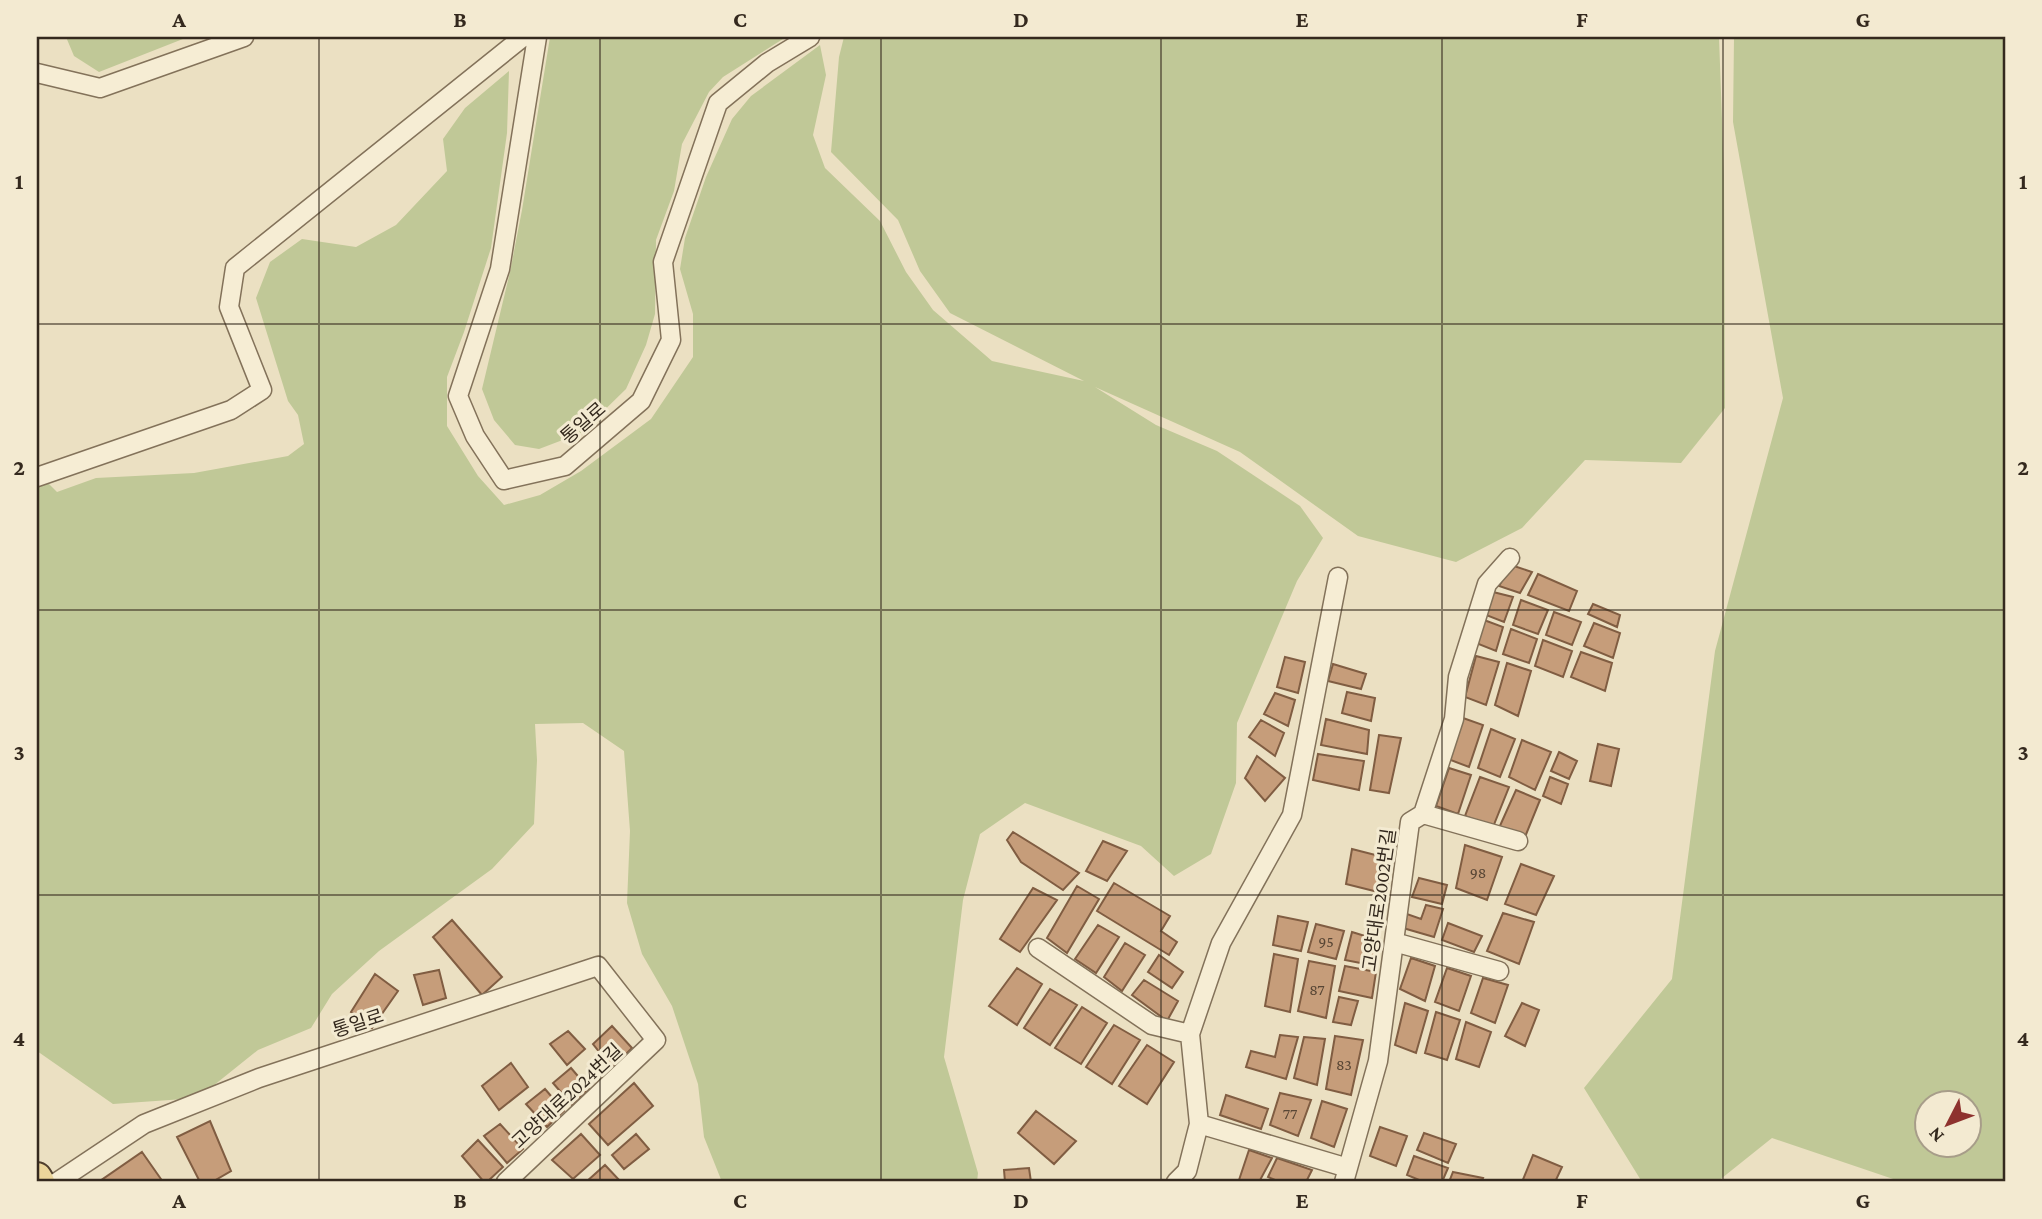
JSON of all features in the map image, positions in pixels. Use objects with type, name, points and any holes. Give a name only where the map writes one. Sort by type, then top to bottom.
[{"type":"main road","points":[[37,1178],[40,1182]]},
{"type":"street","points":[[37,73],[100,88],[244,37]]},
{"type":"street","points":[[37,477],[231,410],[262,390],[229,307],[235,268],[523,37]]},
{"type":"street","name":"통일로","points":[[537,37],[500,270],[458,396],[475,436],[504,481],[565,466],[640,401],[671,340],[663,262],[718,103],[767,63],[810,37]]},
{"type":"street","name":"고양대로2002번길","points":[[1346,1175],[1378,1062],[1410,822],[1423,814],[1454,719],[1458,677],[1487,584],[1510,558]]},
{"type":"street","points":[[1176,1182],[1186,1171],[1199,1124],[1190,1034],[1221,943],[1292,815],[1338,577]]},
{"type":"street","points":[[1423,814],[1518,841]]},
{"type":"street","points":[[1394,942],[1499,971]]},
{"type":"street","points":[[1038,948],[1152,1025],[1190,1034]]},
{"type":"street","name":"통일로","points":[[57,1182],[144,1124],[233,1088],[598,966],[656,1040]]},
{"type":"street","name":"고양대로2024번길","points":[[506,1182],[656,1040]]},
{"type":"street","points":[[1199,1124],[1346,1175]]},
{"type":"green space","points":[[66,37],[188,37],[99,72],[74,56]]},
{"type":"green space","points":[[550,37],[786,37],[723,77],[709,92],[682,144],[674,191],[656,240],[655,314],[646,345],[626,389],[581,433],[539,449],[515,445],[494,420],[482,389],[522,210]]},
{"type":"green space","points":[[844,37],[1719,37],[1724,176],[1725,408],[1681,463],[1585,460],[1522,528],[1456,562],[1358,536],[1240,452],[1095,387],[1156,425],[1217,451],[1300,506],[1323,538],[1297,581],[1237,723],[1236,783],[1211,854],[1174,876],[1141,846],[1025,803],[980,834],[963,900],[944,1057],[978,1173],[977,1182],[722,1182],[704,1137],[698,1084],[672,1006],[642,954],[627,903],[630,831],[624,751],[583,723],[535,724],[537,760],[534,824],[492,869],[379,951],[332,994],[311,1028],[258,1050],[198,1098],[113,1104],[37,1051],[37,472],[57,492],[96,478],[194,473],[288,456],[304,444],[298,415],[288,401],[256,298],[270,262],[302,239],[356,247],[396,225],[447,171],[443,139],[465,108],[509,71],[507,133],[491,248],[447,377],[447,426],[478,476],[504,505],[540,495],[581,471],[651,419],[693,357],[693,314],[680,269],[685,238],[706,177],[732,119],[751,96],[820,45],[826,75],[813,135],[825,168],[880,221],[906,272],[933,310],[992,361],[1084,381],[950,313],[920,271],[898,220],[831,152],[839,57]]},
{"type":"green space","points":[[1734,37],[2005,37],[2005,1182],[1902,1182],[1772,1138],[1717,1182],[1642,1182],[1584,1088],[1672,979],[1715,651],[1783,398],[1733,122]]},
{"type":"building","points":[[1511,565],[1532,572],[1520,593],[1499,586]]},
{"type":"building","points":[[1538,574],[1577,591],[1569,611],[1528,595]]},
{"type":"building","points":[[1493,592],[1513,597],[1504,622],[1486,615]]},
{"type":"building","points":[[1521,600],[1548,610],[1538,634],[1513,625]]},
{"type":"building","points":[[1593,604],[1620,615],[1617,627],[1588,614]]},
{"type":"building","points":[[1554,612],[1581,622],[1572,645],[1546,635]]},
{"type":"building","points":[[1484,620],[1503,627],[1496,651],[1476,643]]},
{"type":"building","points":[[1594,623],[1620,633],[1613,658],[1584,646]]},
{"type":"building","points":[[1511,629],[1537,639],[1529,663],[1503,654]]},
{"type":"building","points":[[1543,640],[1572,651],[1563,677],[1535,666]]},
{"type":"building","points":[[1581,652],[1612,663],[1605,691],[1571,677]]},
{"type":"building","points":[[1476,656],[1499,662],[1486,705],[1465,697]]},
{"type":"building","points":[[1285,657],[1305,662],[1298,693],[1277,687]]},
{"type":"building","points":[[1507,663],[1531,671],[1518,716],[1495,705]]},
{"type":"building","points":[[1333,664],[1366,674],[1361,689],[1328,681]]},
{"type":"building","points":[[1347,692],[1375,698],[1371,721],[1342,713]]},
{"type":"building","points":[[1275,693],[1295,700],[1288,726],[1264,714]]},
{"type":"building","points":[[1463,718],[1483,725],[1469,767],[1448,759]]},
{"type":"building","points":[[1326,719],[1369,730],[1367,754],[1321,745]]},
{"type":"building","points":[[1261,720],[1284,733],[1275,756],[1249,737]]},
{"type":"building","points":[[1491,729],[1515,739],[1500,777],[1478,768]]},
{"type":"building","points":[[1379,735],[1401,738],[1389,793],[1370,790]]},
{"type":"building","points":[[1522,740],[1551,752],[1535,790],[1509,777]]},
{"type":"building","points":[[1598,744],[1619,749],[1611,786],[1590,781]]},
{"type":"building","points":[[1559,752],[1577,761],[1569,779],[1551,771]]},
{"type":"building","points":[[1318,754],[1364,761],[1359,790],[1313,780]]},
{"type":"building","points":[[1257,756],[1285,778],[1265,801],[1245,778]]},
{"type":"building","points":[[1449,768],[1471,775],[1458,814],[1436,806]]},
{"type":"building","points":[[1480,777],[1509,787],[1493,827],[1465,816]]},
{"type":"building","points":[[1550,777],[1568,784],[1561,804],[1543,796]]},
{"type":"building","points":[[1516,790],[1540,800],[1525,837],[1499,828]]},
{"type":"building","points":[[1013,832],[1079,873],[1063,890],[1021,862],[1007,840]]},
{"type":"building","points":[[1103,841],[1127,851],[1107,881],[1086,871]]},
{"type":"building","points":[[1465,845],[1502,857],[1487,900],[1456,888]]},
{"type":"building","points":[[1352,849],[1391,859],[1386,894],[1346,884]]},
{"type":"building","points":[[1521,864],[1554,876],[1536,915],[1505,904]]},
{"type":"building","points":[[1419,878],[1447,885],[1442,904],[1412,897]]},
{"type":"building","points":[[1114,883],[1170,916],[1161,931],[1177,942],[1169,955],[1097,911]]},
{"type":"building","points":[[1077,886],[1099,899],[1067,953],[1047,938]]},
{"type":"building","points":[[1033,888],[1057,900],[1020,952],[1000,939]]},
{"type":"building","points":[[1426,905],[1443,909],[1434,937],[1403,928],[1407,914],[1421,919]]},
{"type":"building","points":[[1503,913],[1534,922],[1519,964],[1487,951]]},
{"type":"building","points":[[1278,916],[1308,922],[1301,951],[1273,945]]},
{"type":"building","points":[[452,920],[502,977],[482,995],[433,937]]},
{"type":"building","points":[[1448,923],[1482,936],[1474,952],[1442,940]]},
{"type":"building","points":[[1316,924],[1344,931],[1336,959],[1308,952]]},
{"type":"building","points":[[1098,925],[1119,937],[1096,973],[1075,959]]},
{"type":"building","points":[[1352,932],[1378,940],[1376,966],[1345,960]]},
{"type":"building","points":[[1125,943],[1145,955],[1122,991],[1104,977]]},
{"type":"building","points":[[1274,954],[1298,959],[1290,1012],[1265,1006]]},
{"type":"building","points":[[1159,955],[1183,972],[1172,988],[1148,972]]},
{"type":"building","points":[[1411,958],[1435,966],[1425,1001],[1400,989]]},
{"type":"building","points":[[1309,961],[1335,966],[1326,1018],[1298,1011]]},
{"type":"building","points":[[1345,966],[1376,972],[1372,998],[1339,991]]},
{"type":"building","points":[[1017,968],[1042,984],[1017,1025],[989,1006]]},
{"type":"building","points":[[1447,968],[1471,976],[1459,1011],[1435,1002]]},
{"type":"building","points":[[439,970],[446,998],[423,1005],[414,975]]},
{"type":"building","points":[[375,974],[398,991],[372,1028],[351,1012]]},
{"type":"building","points":[[1483,978],[1508,985],[1495,1023],[1471,1013]]},
{"type":"building","points":[[1144,980],[1178,1001],[1167,1021],[1132,995]]},
{"type":"building","points":[[1050,989],[1077,1005],[1050,1045],[1024,1028]]},
{"type":"building","points":[[1339,997],[1358,1001],[1351,1025],[1333,1022]]},
{"type":"building","points":[[1405,1003],[1428,1011],[1416,1053],[1395,1045]]},
{"type":"building","points":[[1522,1003],[1539,1010],[1525,1046],[1505,1036]]},
{"type":"building","points":[[1082,1007],[1107,1023],[1081,1064],[1055,1048]]},
{"type":"building","points":[[1436,1012],[1460,1020],[1447,1060],[1425,1053]]},
{"type":"building","points":[[1466,1022],[1491,1032],[1479,1067],[1456,1059]]},
{"type":"building","points":[[1114,1025],[1140,1040],[1112,1084],[1086,1067]]},
{"type":"building","points":[[612,1026],[632,1048],[612,1068],[593,1044]]},
{"type":"building","points":[[568,1031],[585,1049],[567,1065],[550,1044]]},
{"type":"building","points":[[1280,1035],[1298,1037],[1286,1079],[1246,1067],[1251,1051],[1275,1057]]},
{"type":"building","points":[[1335,1036],[1363,1040],[1351,1095],[1326,1089]]},
{"type":"building","points":[[1304,1037],[1325,1039],[1317,1085],[1294,1078]]},
{"type":"building","points":[[1147,1045],[1174,1062],[1147,1104],[1119,1086]]},
{"type":"building","points":[[511,1063],[528,1087],[499,1110],[482,1086]]},
{"type":"building","points":[[571,1068],[589,1089],[572,1105],[553,1083]]},
{"type":"building","points":[[634,1083],[653,1106],[608,1145],[589,1124]]},
{"type":"building","points":[[545,1089],[564,1111],[547,1127],[526,1104]]},
{"type":"building","points":[[1280,1093],[1311,1100],[1298,1136],[1270,1125]]},
{"type":"building","points":[[1226,1095],[1268,1109],[1261,1129],[1220,1115]]},
{"type":"building","points":[[1322,1101],[1347,1109],[1334,1147],[1311,1138]]},
{"type":"building","points":[[1036,1111],[1076,1141],[1054,1164],[1018,1133]]},
{"type":"building","points":[[210,1121],[231,1171],[212,1182],[200,1182],[177,1137]]},
{"type":"building","points":[[500,1124],[523,1149],[507,1163],[484,1136]]},
{"type":"building","points":[[1380,1127],[1407,1136],[1396,1166],[1370,1156]]},
{"type":"building","points":[[1424,1133],[1456,1144],[1448,1163],[1417,1150]]},
{"type":"building","points":[[581,1134],[600,1155],[573,1179],[552,1160]]},
{"type":"building","points":[[636,1134],[649,1149],[624,1169],[612,1155]]},
{"type":"building","points":[[478,1140],[503,1167],[487,1182],[484,1182],[462,1156]]},
{"type":"building","points":[[1249,1150],[1272,1158],[1259,1182],[1239,1180]]},
{"type":"building","points":[[142,1152],[163,1182],[100,1181]]},
{"type":"building","points":[[1533,1155],[1562,1167],[1555,1182],[1522,1182]]},
{"type":"building","points":[[1414,1156],[1448,1168],[1442,1182],[1424,1182],[1407,1175]]},
{"type":"building","points":[[1277,1158],[1312,1170],[1306,1182],[1280,1182],[1268,1177]]},
{"type":"building","points":[[605,1165],[621,1182],[586,1182]]},
{"type":"building","points":[[1029,1168],[1031,1182],[1005,1182],[1004,1170]]},
{"type":"building","points":[[1453,1172],[1483,1178],[1481,1182],[1449,1182]]}]
